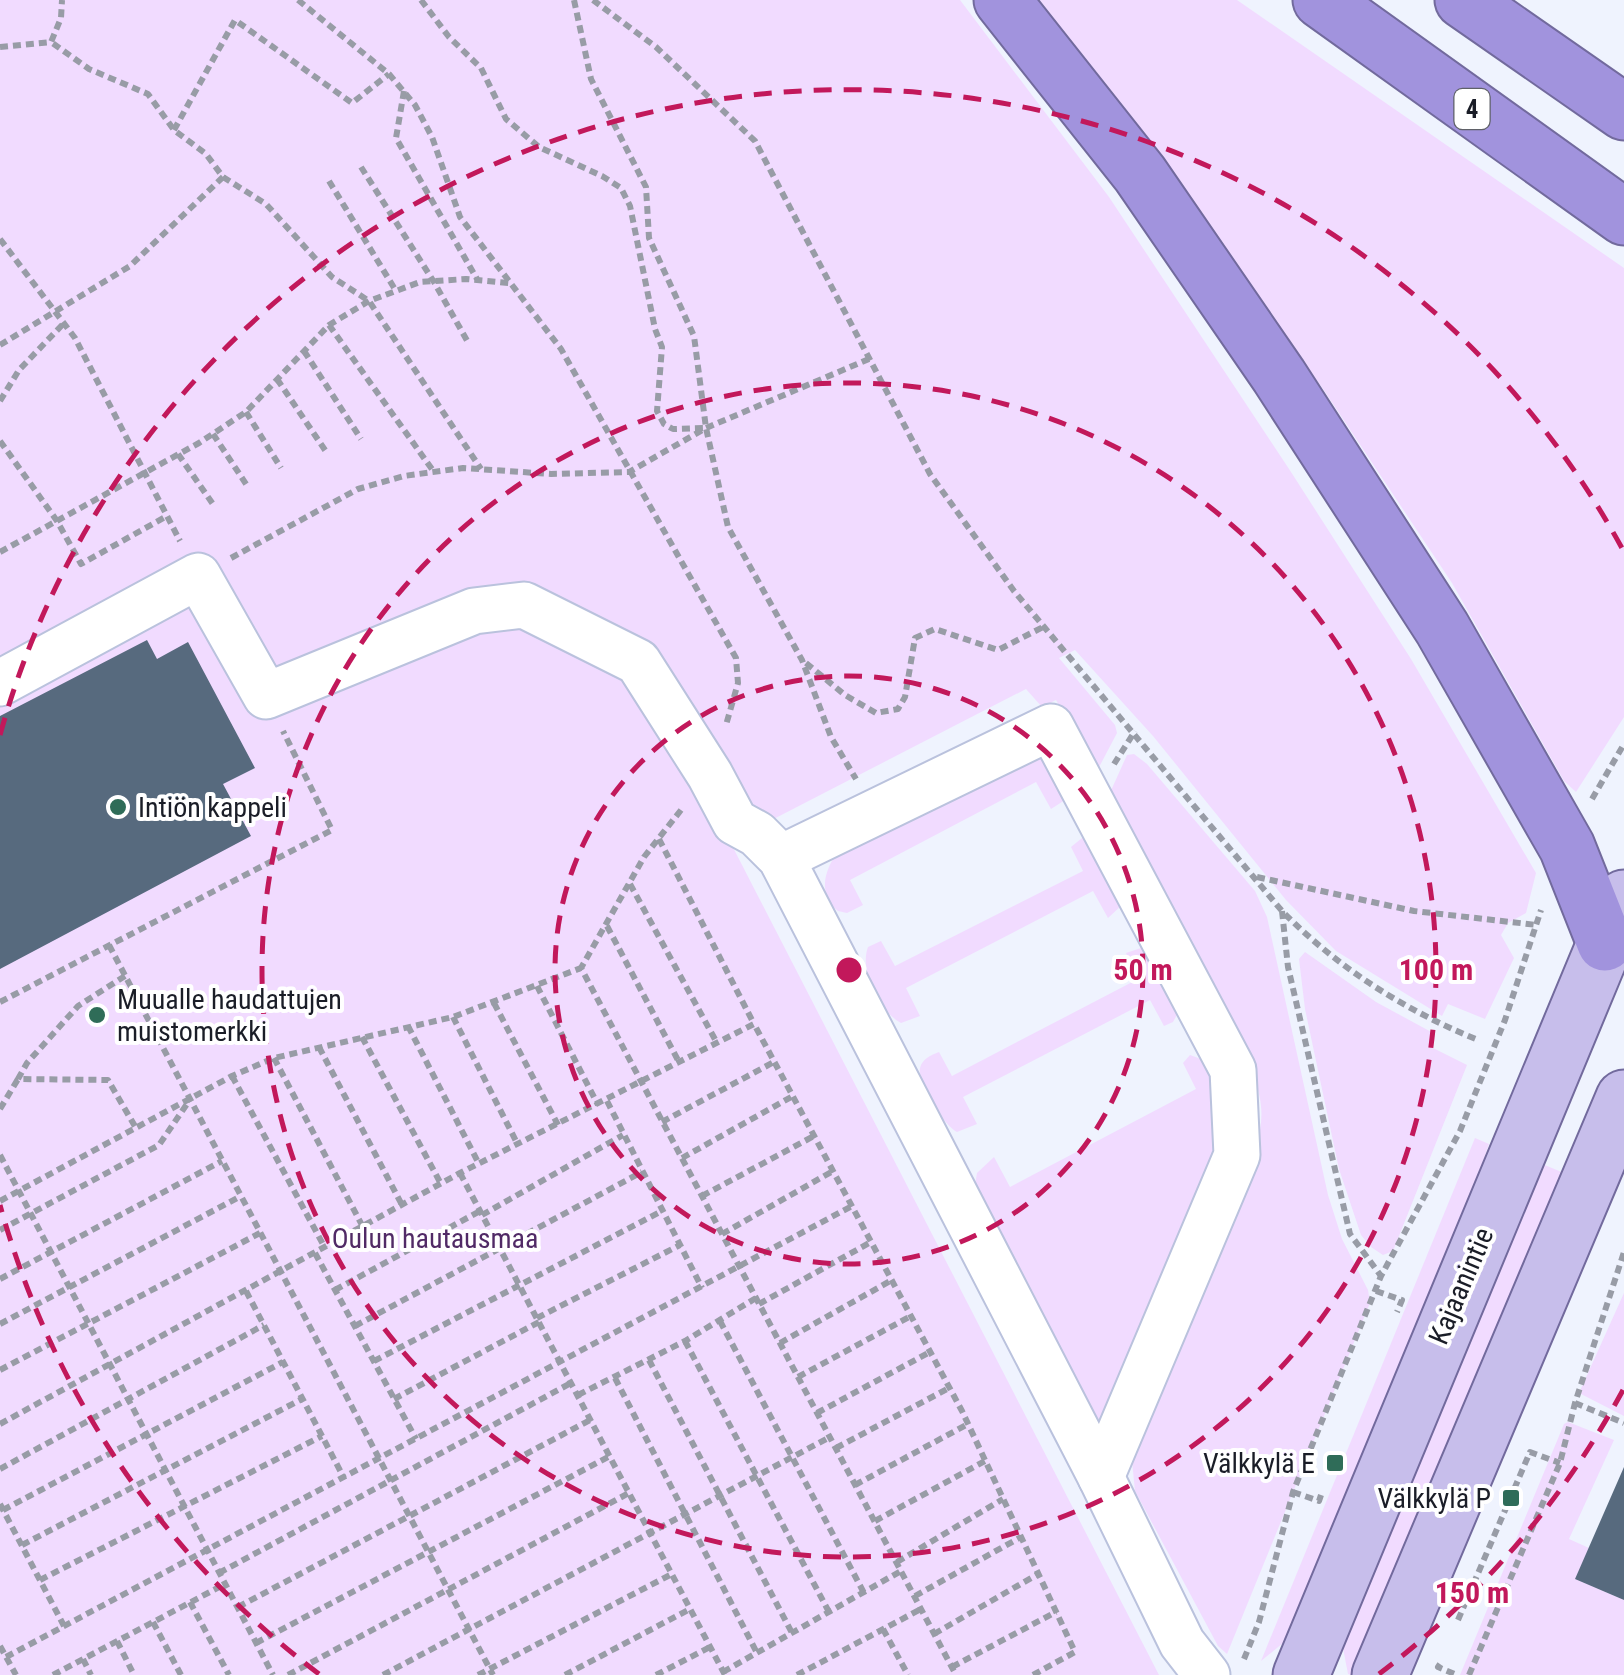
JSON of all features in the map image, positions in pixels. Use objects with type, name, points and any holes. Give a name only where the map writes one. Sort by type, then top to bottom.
[{"type":"highway","points":[[1002,0],[1140,174],[1279,376],[1442,628],[1618,931]]},
{"type":"highway","name":"4","points":[[1321,0],[1624,217]]},
{"type":"highway","points":[[1464,0],[1624,112]]},
{"type":"main road","name":"Kajaanintie","points":[[1300,1675],[1618,931]]},
{"type":"main road","points":[[1380,1675],[1624,1098]]},
{"type":"lane","points":[[0,683],[198,576],[266,696],[474,611],[524,605],[638,662],[735,822],[757,834],[781,858],[1101,1477],[1182,1642],[1206,1675]]},
{"type":"lane","points":[[781,858],[1052,726],[1185,977],[1233,1070],[1238,1155],[1101,1477]]},
{"type":"path","points":[[51,42],[62,18],[62,0]]},
{"type":"path","points":[[0,1201],[232,1076],[274,1058],[453,1017],[581,968],[658,839],[710,775],[738,683],[736,658],[561,349],[460,217],[432,137],[415,105],[390,74],[298,0]]},
{"type":"path","points":[[422,0],[449,37],[480,68],[506,119],[539,148],[620,188],[630,206],[662,347],[657,411],[664,424],[673,429],[706,428]]},
{"type":"path","points":[[574,0],[592,79],[646,187],[648,238],[694,336],[706,428],[728,527],[802,660],[831,737],[859,784]]},
{"type":"path","points":[[593,0],[656,47],[755,142],[930,474],[1014,591],[1282,910],[1317,946],[1365,981],[1438,1024],[1478,1040]]},
{"type":"path","points":[[174,130],[235,20],[352,103],[390,74]]},
{"type":"path","points":[[0,47],[51,42],[89,69],[148,94],[174,130],[206,154],[224,177],[266,204],[332,277],[369,301],[482,470]]},
{"type":"path","points":[[404,91],[396,138],[478,280]]},
{"type":"path","points":[[361,167],[469,344]]},
{"type":"path","points":[[0,345],[130,266],[224,177]]},
{"type":"path","points":[[329,181],[396,291]]},
{"type":"path","points":[[0,239],[64,322],[198,576],[358,489],[404,476],[482,470],[551,474],[629,472],[706,428],[869,359]]},
{"type":"path","points":[[0,552],[145,473],[246,412],[329,326],[369,301],[420,282],[511,283]]},
{"type":"path","points":[[0,401],[19,370],[64,322]]},
{"type":"path","points":[[329,326],[434,472]]},
{"type":"path","points":[[304,351],[361,439]]},
{"type":"path","points":[[277,380],[327,454]]},
{"type":"path","points":[[246,412],[282,468]]},
{"type":"path","points":[[213,434],[248,487]]},
{"type":"path","points":[[0,442],[57,521],[81,564],[167,516]]},
{"type":"path","points":[[178,454],[215,507]]},
{"type":"path","points":[[802,660],[845,695],[876,713],[898,709],[905,698],[915,638],[935,629],[998,650],[1044,626]]},
{"type":"path","points":[[0,1002],[332,830],[266,696]]},
{"type":"path","points":[[658,839],[968,1424],[1075,1652],[1033,1675]]},
{"type":"path","points":[[1254,876],[1414,911],[1537,924]]},
{"type":"path","points":[[630,884],[717,1044]]},
{"type":"path","points":[[1282,910],[1288,967],[1350,1234],[1381,1276]]},
{"type":"path","points":[[606,926],[680,1064]]},
{"type":"path","points":[[109,945],[492,1672]]},
{"type":"path","points":[[581,968],[954,1671],[1056,1612]]},
{"type":"path","points":[[0,1109],[27,1062],[78,1006],[126,976]]},
{"type":"path","points":[[538,986],[598,1105]]},
{"type":"path","points":[[494,1002],[558,1125]]},
{"type":"path","points":[[453,1017],[518,1145]]},
{"type":"path","points":[[1237,1675],[1259,1622],[1294,1492],[1381,1276],[1460,1131],[1505,1020]]},
{"type":"path","points":[[0,1424],[460,1173],[754,1024]]},
{"type":"path","points":[[408,1026],[479,1164]]},
{"type":"path","points":[[362,1037],[441,1184]]},
{"type":"path","points":[[319,1047],[402,1206]]},
{"type":"path","points":[[274,1058],[364,1227]]},
{"type":"path","points":[[662,1122],[774,1062]]},
{"type":"path","points":[[232,1076],[324,1248]]},
{"type":"path","points":[[18,1079],[108,1080],[136,1128]]},
{"type":"path","points":[[682,1158],[793,1096]]},
{"type":"path","points":[[0,1230],[159,1145],[190,1100]]},
{"type":"path","points":[[607,1101],[702,1288]]},
{"type":"path","points":[[335,1290],[624,1135]]},
{"type":"path","points":[[702,1196],[814,1136]]},
{"type":"path","points":[[0,1154],[273,1675]]},
{"type":"path","points":[[0,1279],[222,1160]]},
{"type":"path","points":[[722,1234],[833,1171]]},
{"type":"path","points":[[355,1326],[642,1172]]},
{"type":"path","points":[[460,1173],[724,1674],[901,1571]]},
{"type":"path","points":[[0,1324],[241,1196]]},
{"type":"path","points":[[6,1657],[852,1206]]},
{"type":"path","points":[[374,1361],[662,1211]]},
{"type":"path","points":[[0,1370],[260,1233]]},
{"type":"path","points":[[578,1395],[871,1242]]},
{"type":"path","points":[[394,1398],[680,1244]]},
{"type":"path","points":[[1469,1675],[1560,1463],[1575,1403],[1624,1252]]},
{"type":"path","points":[[315,1253],[416,1439]]},
{"type":"path","points":[[780,1342],[892,1280]]},
{"type":"path","points":[[1376,1291],[1402,1300],[1394,1318]]},
{"type":"path","points":[[246,1292],[344,1478]]},
{"type":"path","points":[[798,1377],[911,1316]]},
{"type":"path","points":[[720,1321],[864,1592]]},
{"type":"path","points":[[0,1469],[264,1325]]},
{"type":"path","points":[[685,1341],[829,1612]]},
{"type":"path","points":[[817,1413],[930,1352]]},
{"type":"path","points":[[648,1360],[792,1633]]},
{"type":"path","points":[[64,1626],[1,1507],[283,1362]]},
{"type":"path","points":[[615,1378],[757,1653]]},
{"type":"path","points":[[220,1573],[570,1383]]},
{"type":"path","points":[[836,1448],[949,1388]]},
{"type":"path","points":[[22,1545],[302,1399]]},
{"type":"path","points":[[1575,1403],[1624,1423]]},
{"type":"path","points":[[238,1607],[590,1420]]},
{"type":"path","points":[[856,1485],[968,1424]]},
{"type":"path","points":[[40,1580],[322,1436]]},
{"type":"path","points":[[383,1675],[830,1438]]},
{"type":"path","points":[[1453,1634],[1530,1452],[1560,1463]]},
{"type":"path","points":[[256,1643],[610,1456]]},
{"type":"path","points":[[874,1522],[985,1460]]},
{"type":"path","points":[[1294,1492],[1319,1501],[1324,1488]]},
{"type":"path","points":[[288,1675],[629,1494]]},
{"type":"path","points":[[896,1562],[1003,1499]]},
{"type":"path","points":[[914,1596],[1021,1537]]},
{"type":"path","points":[[478,1675],[492,1672],[672,1574]]},
{"type":"path","points":[[934,1634],[1038,1574]]},
{"type":"path","points":[[53,1675],[225,1584]]},
{"type":"path","points":[[190,1602],[228,1675]]},
{"type":"path","points":[[565,1675],[690,1609]]},
{"type":"path","points":[[797,1675],[921,1609]]},
{"type":"path","points":[[153,1622],[181,1675]]},
{"type":"path","points":[[884,1629],[906,1672],[894,1675]]},
{"type":"path","points":[[116,1641],[134,1675]]},
{"type":"path","points":[[0,1646],[16,1675]]},
{"type":"path","points":[[656,1675],[710,1647]]},
{"type":"path","points":[[1446,1650],[1438,1667],[1457,1675]]},
{"type":"path","points":[[83,1659],[91,1675]]},
{"type":"green space","name":"Oulun hautausmaa","points":[[0,0],[960,0],[1109,197],[1411,659],[1536,873],[1526,913],[1508,923],[1501,935],[1514,958],[1485,1019],[1448,1004],[1442,1016],[1336,951],[1286,900],[1153,736],[1075,650],[1059,658],[1115,725],[1117,733],[1097,771],[1056,700],[1042,707],[1026,689],[754,829],[723,828],[1159,1675],[0,1675]]},
{"type":"green space","points":[[1036,0],[1237,0],[1624,268],[1624,717],[1576,792],[1564,781],[1452,583],[1323,389],[1117,103]]},
{"type":"green space","points":[[1134,754],[1147,764],[1255,891],[1267,917],[1328,1195],[1370,1303],[1227,1654],[1218,1646],[1135,1491],[1131,1451],[1256,1146],[1261,1103],[1254,1077],[1109,795],[1127,755]]},
{"type":"green space","points":[[1035,758],[1048,760],[1065,800],[1051,809],[1036,782],[850,880],[863,905],[847,913],[832,906],[825,887],[833,859]]},
{"type":"green space","points":[[1082,838],[1089,838],[1122,905],[1108,918],[1093,891],[906,988],[920,1016],[901,1023],[885,1009],[869,978],[868,947],[881,941],[895,966],[1083,871],[1071,847]]},
{"type":"green space","points":[[1148,948],[1179,1011],[1173,1022],[1164,1026],[1150,1000],[963,1097],[977,1124],[957,1132],[945,1122],[920,1075],[925,1060],[939,1052],[952,1076],[1138,979],[1126,953]]},
{"type":"green space","points":[[1305,952],[1376,1002],[1435,1034],[1431,1047],[1467,1065],[1393,1251],[1383,1255],[1361,1235],[1339,1169],[1305,1009],[1299,959]]},
{"type":"green space","points":[[1190,1055],[1209,1062],[1227,1130],[1104,1428],[1092,1417],[975,1185],[977,1173],[994,1157],[1010,1187],[1196,1089],[1183,1063]]},
{"type":"green space","points":[[1475,1138],[1489,1144],[1484,1159],[1294,1626],[1283,1643],[1261,1661]]},
{"type":"green space","points":[[1535,1161],[1564,1173],[1355,1673],[1348,1674],[1344,1630]]},
{"type":"green space","points":[[1624,1293],[1624,1416],[1579,1393]]},
{"type":"green space","points":[[1568,1422],[1614,1440],[1569,1539],[1589,1548],[1576,1579],[1624,1600],[1624,1675],[1460,1675],[1564,1424]]},
{"type":"building","name":"Intiön kappeli","points":[[147,640],[157,659],[188,642],[255,768],[223,784],[251,836],[0,969],[0,716]]},
{"type":"building","points":[[1624,1467],[1624,1600],[1575,1579]]},
{"type":"place","name":"Intiön kappeli","points":[[118,807]]},
{"type":"place","name":"Muualle haudattujen muistomerkki","points":[[97,1015]]},
{"type":"place","name":"Välkkylä E","points":[[1335,1463]]},
{"type":"place","name":"Välkkylä P","points":[[1511,1498]]}]
